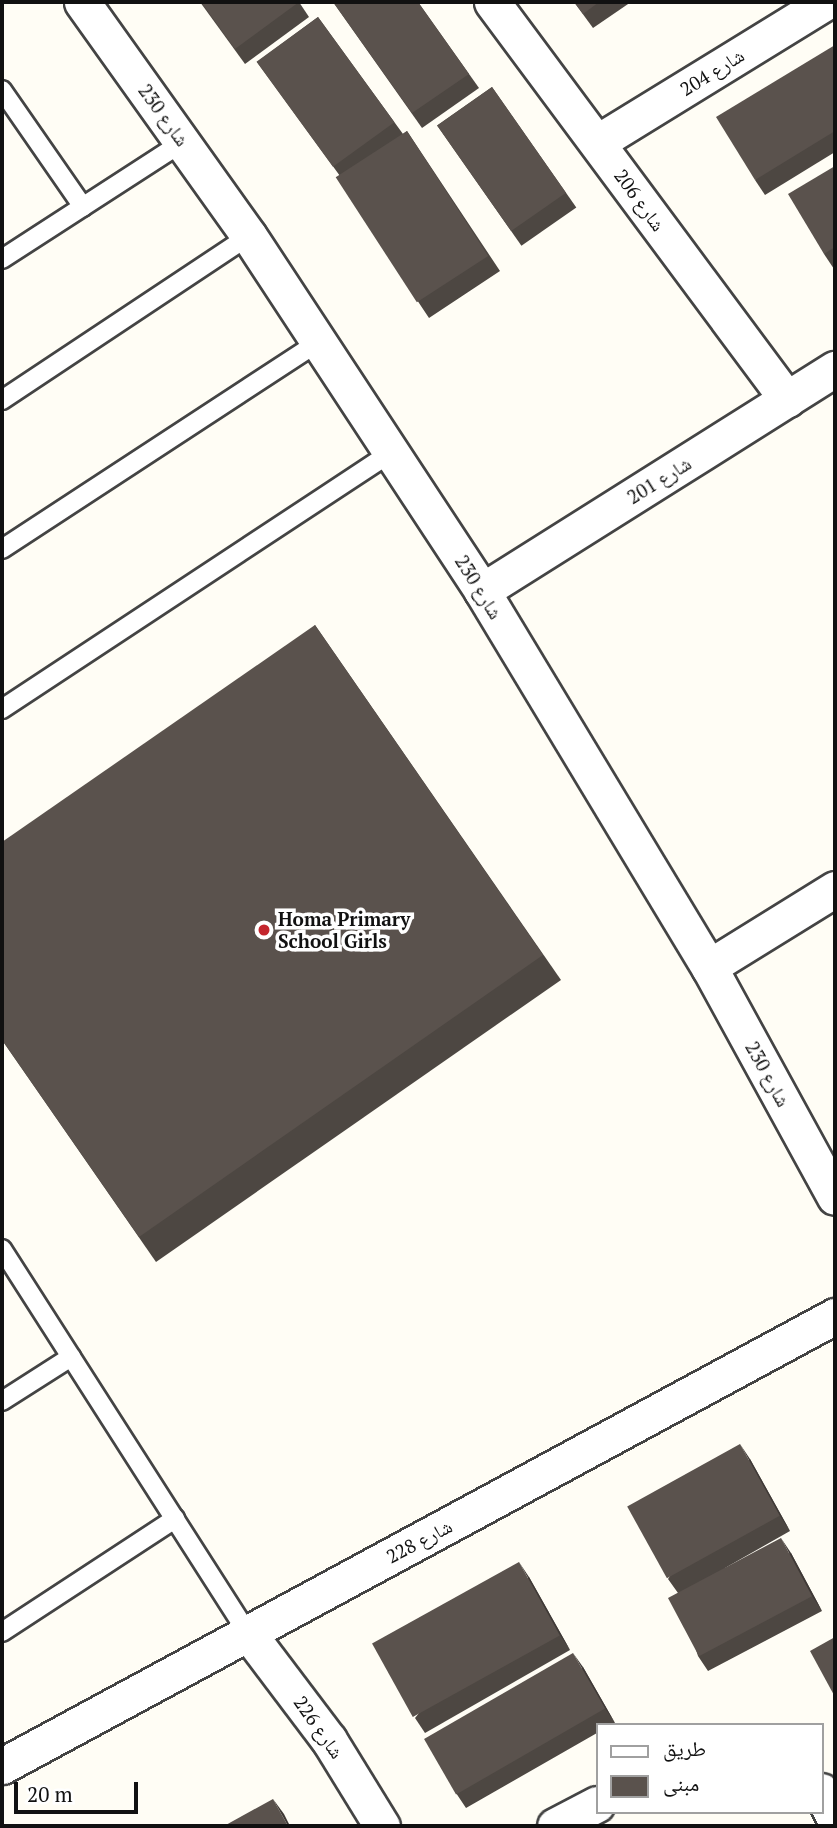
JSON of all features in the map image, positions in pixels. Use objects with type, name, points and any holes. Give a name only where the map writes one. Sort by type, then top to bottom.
[{"type":"street","name":"شارع 230","points":[[82,2],[249,236],[482,591],[709,967],[835,1197]]},
{"type":"street","name":"شارع 206","points":[[492,2],[787,399]]},
{"type":"street","name":"شارع 204","points":[[598,142],[826,2]]},
{"type":"street","name":"شارع 201","points":[[482,591],[835,369]]},
{"type":"street","points":[[709,967],[835,889]]},
{"type":"street","name":"شارع 228","points":[[2,1766],[835,1315]]},
{"type":"street","name":"شارع 226","points":[[248,1633],[329,1740],[382,1826]]},
{"type":"street","points":[[823,1795],[835,1820]]},
{"type":"street","points":[[555,1826],[596,1805]]},
{"type":"lane","points":[[2,90],[83,207]]},
{"type":"lane","points":[[2,258],[183,142]]},
{"type":"lane","points":[[2,400],[249,236]]},
{"type":"lane","points":[[2,549],[320,341]]},
{"type":"lane","points":[[2,709],[393,452]]},
{"type":"lane","points":[[2,1249],[248,1633]]},
{"type":"lane","points":[[2,1401],[71,1357]]},
{"type":"lane","points":[[2,1632],[175,1519]]},
{"type":"building","points":[[201,2],[299,2],[235,49]]},
{"type":"building","points":[[333,2],[418,2],[469,74],[412,113]]},
{"type":"building","points":[[574,2],[599,2],[583,14]]},
{"type":"building","points":[[318,17],[394,122],[333,167],[257,62]]},
{"type":"building","points":[[835,45],[835,131],[755,180],[716,117]]},
{"type":"building","points":[[492,87],[566,193],[511,231],[437,125]]},
{"type":"building","points":[[407,131],[488,256],[417,302],[336,177]]},
{"type":"building","points":[[835,166],[835,247],[824,254],[788,194]]},
{"type":"building","name":"Homa Primary School Girls","points":[[315,625],[543,955],[139,1237],[2,1040],[2,842]]},
{"type":"building","points":[[740,1444],[780,1516],[667,1578],[627,1507]]},
{"type":"building","points":[[781,1538],[812,1596],[699,1656],[668,1598]]},
{"type":"building","points":[[519,1562],[560,1635],[413,1717],[372,1643]]},
{"type":"building","points":[[835,1637],[835,1697],[810,1651]]},
{"type":"building","points":[[573,1653],[605,1708],[456,1794],[424,1739]]},
{"type":"building","points":[[273,1799],[288,1826],[224,1826]]},
{"type":"place","name":"Homa Primary School Girls","points":[[264,930]]}]
